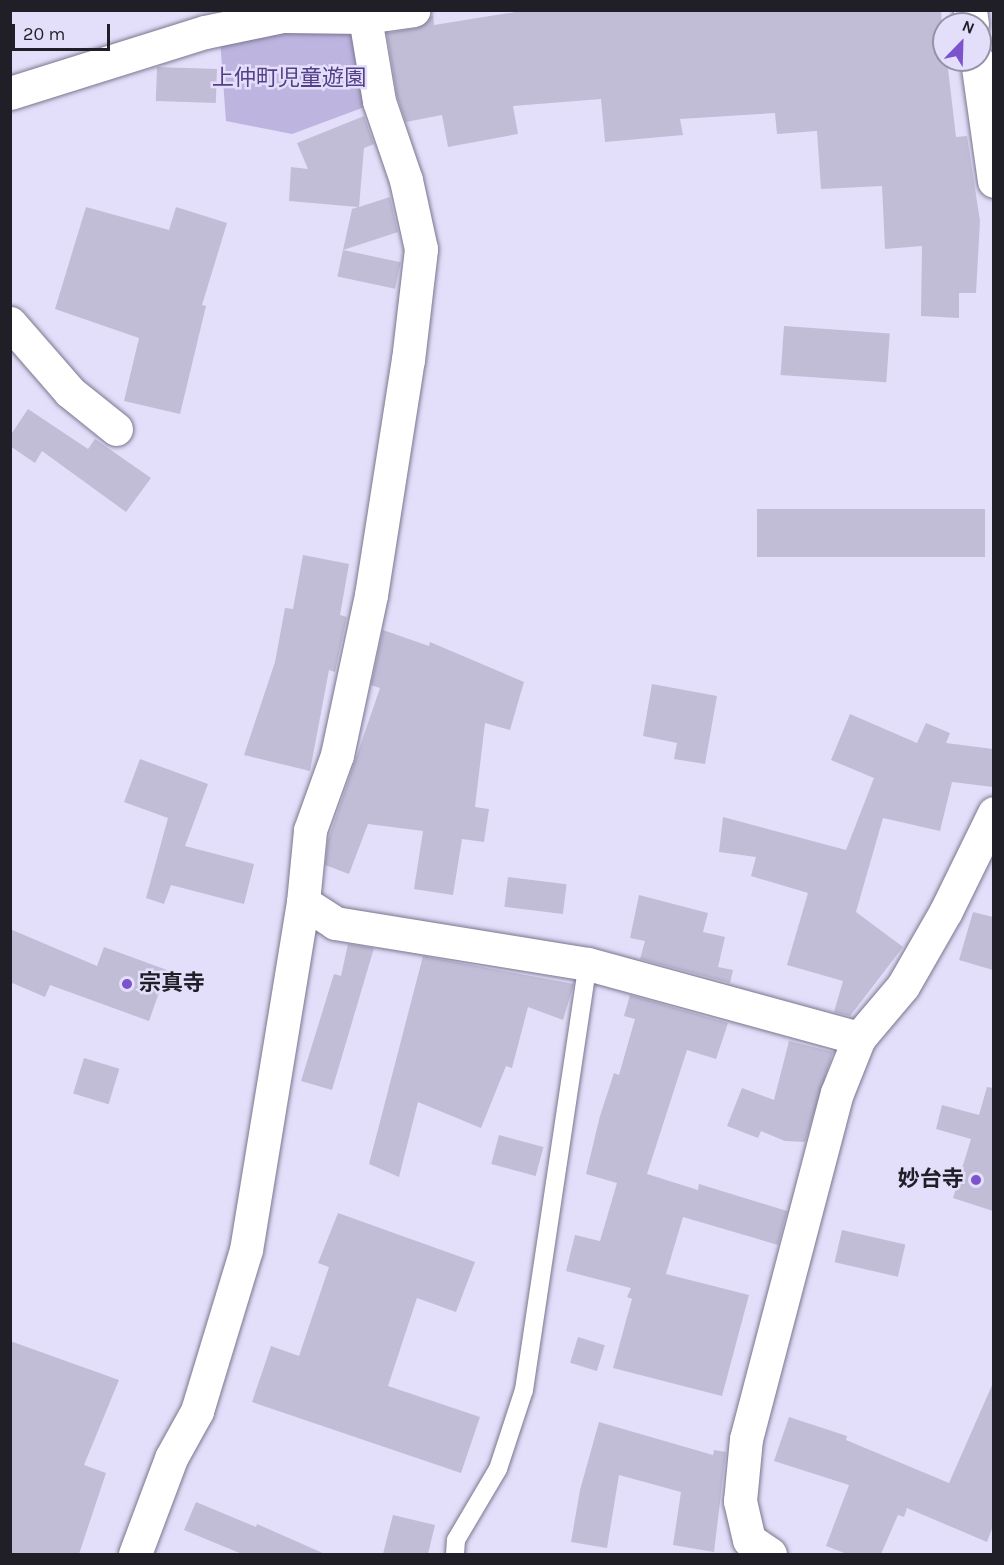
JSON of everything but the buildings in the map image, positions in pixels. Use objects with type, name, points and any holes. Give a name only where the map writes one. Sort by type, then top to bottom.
[{"type":"street","points":[[10,93],[205,32],[284,13],[365,17],[414,10]]},
{"type":"street","points":[[135,1554],[171,1458],[197,1411],[246,1250],[303,902],[310,830],[337,755],[370,595],[408,360],[421,249],[406,180],[379,101],[365,17]]},
{"type":"street","points":[[979,72],[993,181]]},
{"type":"street","points":[[10,323],[70,392],[116,429]]},
{"type":"street","points":[[770,1554],[749,1540],[740,1501],[746,1439],[837,1093],[859,1038],[903,986],[946,911],[993,813]]},
{"type":"street","points":[[303,902],[335,923],[588,964],[859,1038]]},
{"type":"lane","points":[[455,1554],[456,1540],[498,1468],[524,1390],[588,964]]},
{"type":"green space","name":"上仲町児童遊園","points":[[284,27],[355,27],[370,105],[292,134],[226,121],[220,39]]},
{"type":"place","name":"宗真寺","points":[[127,984]]},
{"type":"place","name":"妙台寺","points":[[976,1180]]}]
